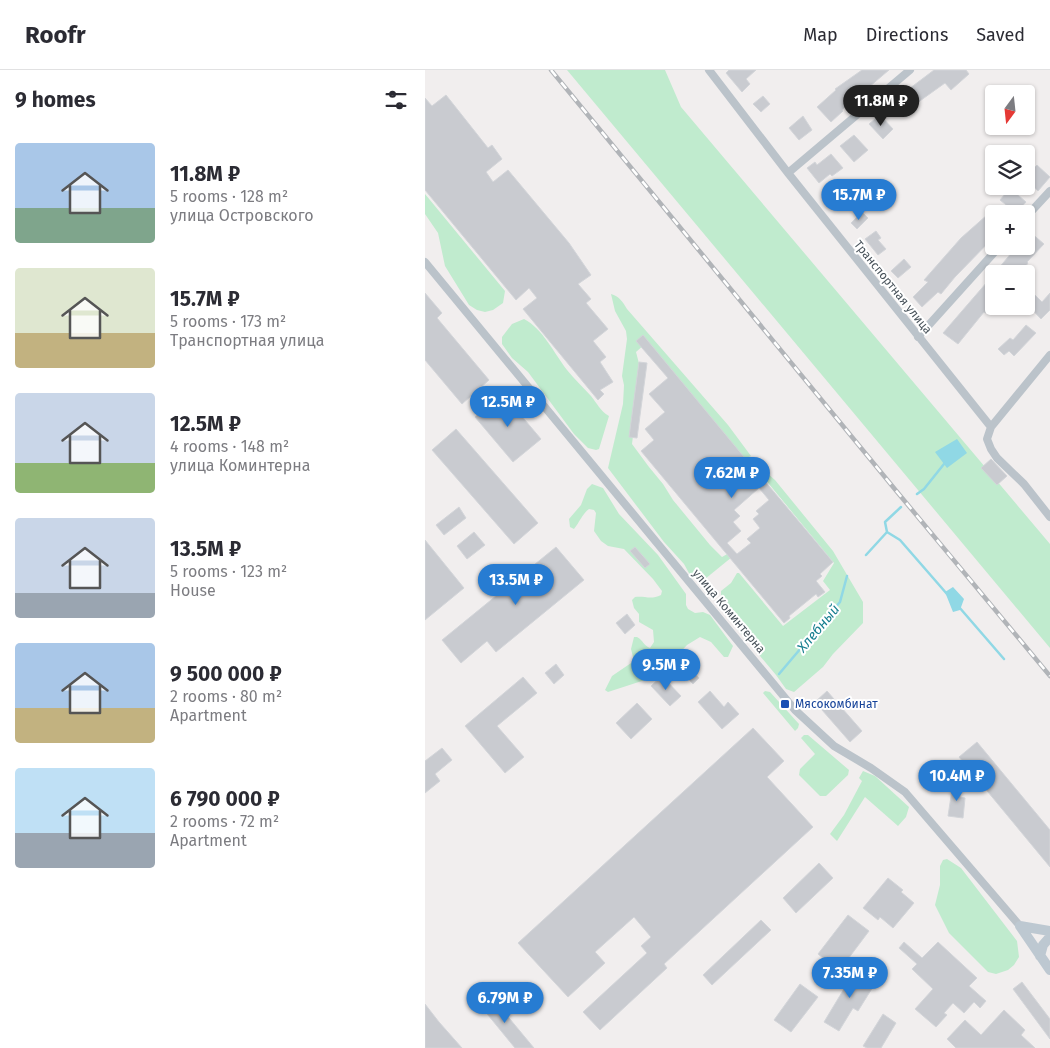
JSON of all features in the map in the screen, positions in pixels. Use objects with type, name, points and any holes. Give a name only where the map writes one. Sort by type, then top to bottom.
[{"type":"street","name":"Транспортная улица","points":[[709,70],[788,173],[991,428]]},
{"type":"street","points":[[788,173],[910,70]]},
{"type":"street","points":[[1035,207],[1050,191]]},
{"type":"street","points":[[918,337],[992,255]]},
{"type":"street","name":"улица Коминтерна","points":[[425,262],[795,710],[834,746],[871,768],[905,792],[1020,926]]},
{"type":"street","points":[[1050,355],[991,428],[987,439],[991,450],[997,458],[1024,484],[1050,517]]},
{"type":"street","points":[[1020,926],[1050,931]]},
{"type":"street","points":[[1020,926],[1050,970]]},
{"type":"street","points":[[1040,956],[1043,945],[1050,937]]},
{"type":"green space","points":[[567,70],[665,70],[681,107],[1050,544],[1050,648]]},
{"type":"green space","points":[[425,194],[505,291],[503,303],[493,310],[485,312],[469,305],[445,266],[438,233],[425,214]]},
{"type":"green space","points":[[611,294],[620,300],[728,425],[751,456],[747,458],[741,456],[645,344],[636,352],[641,371],[632,444],[673,500],[710,545],[722,557],[729,553],[732,557],[705,579],[690,575],[684,564],[664,542],[608,468],[623,404],[624,385],[622,376],[627,339],[626,331],[615,311]]},
{"type":"green space","points":[[524,319],[543,335],[570,373],[609,416],[599,449],[588,448],[574,434],[528,372],[512,358],[502,344],[502,337],[512,324]]},
{"type":"green space","points":[[755,465],[759,466],[775,480],[833,551],[863,602],[863,623],[823,667],[794,692],[786,689],[739,631],[721,603],[721,591],[739,573],[783,626],[830,590],[823,581],[834,563],[760,473],[749,474],[750,468]]},
{"type":"green space","points":[[592,484],[603,488],[619,514],[658,555],[686,594],[688,609],[695,613],[703,612],[710,615],[733,646],[728,657],[724,657],[711,642],[700,637],[687,645],[674,659],[648,679],[608,692],[605,690],[612,676],[634,661],[631,649],[634,637],[639,638],[650,648],[654,642],[653,630],[639,622],[639,614],[634,608],[632,600],[635,597],[651,598],[661,595],[662,591],[624,549],[608,546],[601,541],[594,531],[596,513],[594,510],[589,509],[574,529],[570,527],[569,519],[581,505],[587,489]]},
{"type":"green space","points":[[765,691],[770,692],[799,724],[795,731],[763,693]]},
{"type":"green space","points":[[804,735],[808,735],[849,770],[848,775],[826,796],[820,796],[799,775],[800,769],[815,754],[801,738]]},
{"type":"green space","points":[[863,771],[875,776],[909,807],[906,817],[898,826],[865,797],[837,841],[830,834],[844,815],[862,781],[859,778]]},
{"type":"green space","points":[[947,859],[961,868],[1017,941],[1019,957],[1008,970],[996,974],[988,972],[949,933],[935,905],[940,885],[940,866],[943,860]]},
{"type":"water","points":[[957,439],[967,453],[947,468],[935,452]]},
{"type":"water","points":[[953,587],[964,599],[960,610],[953,612],[945,592]]},
{"type":"building","points":[[729,70],[756,70],[746,79],[750,84],[742,92],[726,73]]},
{"type":"building","points":[[862,70],[889,70],[842,110],[831,122],[817,107],[835,89]]},
{"type":"building","points":[[934,70],[966,70],[969,74],[951,90],[945,83],[903,113],[893,101]]},
{"type":"building","points":[[446,95],[488,148],[492,145],[502,159],[486,172],[493,182],[508,170],[569,243],[591,275],[578,284],[591,299],[586,303],[608,329],[593,341],[606,357],[600,362],[613,382],[600,390],[604,394],[598,400],[523,309],[537,298],[529,288],[516,300],[425,190],[425,98],[432,106]]},
{"type":"building","points":[[763,96],[770,104],[761,112],[753,104]]},
{"type":"building","points":[[880,115],[893,129],[883,139],[869,124]]},
{"type":"building","points":[[803,116],[812,130],[799,140],[789,128]]},
{"type":"building","points":[[854,135],[868,150],[854,162],[840,146]]},
{"type":"building","points":[[831,154],[843,168],[832,176],[830,174],[819,183],[807,168],[815,162],[817,165]]},
{"type":"building","points":[[1037,165],[1050,177],[1038,191],[1035,188],[1035,167]]},
{"type":"building","points":[[1004,195],[1018,195],[1026,202],[1023,205],[1006,205],[1000,200]]},
{"type":"building","points":[[862,212],[868,218],[857,229],[851,223]]},
{"type":"building","points":[[985,217],[985,246],[941,294],[938,292],[922,307],[913,297],[928,282],[924,280],[961,238]]},
{"type":"building","points":[[876,231],[881,238],[878,240],[886,249],[878,255],[865,239]]},
{"type":"building","points":[[1035,236],[1044,244],[1035,254]]},
{"type":"building","points":[[1010,255],[1034,255],[1027,265],[1001,265]]},
{"type":"building","points":[[904,259],[911,267],[898,278],[891,271]]},
{"type":"building","points":[[985,284],[985,312],[958,344],[943,333]]},
{"type":"building","points":[[425,293],[442,313],[437,318],[489,380],[462,404],[425,360]]},
{"type":"building","points":[[1050,293],[1050,310],[1041,319],[1035,313],[1035,295],[1042,302]]},
{"type":"building","points":[[1026,325],[1036,333],[1014,356],[1009,351],[1004,355],[998,349],[1010,338],[1013,340]]},
{"type":"building","points":[[643,335],[749,463],[736,474],[745,485],[758,473],[833,562],[820,574],[822,576],[816,581],[825,592],[818,597],[816,594],[789,616],[790,618],[784,623],[641,451],[654,440],[645,429],[665,412],[649,394],[668,378],[636,341]],"holes":[[[759,488],[769,500],[756,511],[759,514],[753,519],[760,528],[747,539],[751,543],[737,554],[727,543],[741,531],[733,522],[740,516],[734,510]]]},
{"type":"building","points":[[639,362],[647,363],[637,438],[629,437]]},
{"type":"building","points":[[503,394],[541,439],[513,462],[475,417]]},
{"type":"building","points":[[456,429],[538,523],[514,544],[432,450]]},
{"type":"building","points":[[991,459],[1007,476],[997,485],[981,468]]},
{"type":"building","points":[[459,507],[466,518],[444,535],[436,525]]},
{"type":"building","points":[[474,532],[485,545],[467,559],[457,546]]},
{"type":"building","points":[[425,540],[464,588],[425,620]]},
{"type":"building","points":[[556,547],[584,580],[496,652],[487,641],[461,663],[442,640]]},
{"type":"building","points":[[635,547],[650,564],[645,568],[630,551]]},
{"type":"building","points":[[627,614],[635,625],[625,634],[616,623]]},
{"type":"building","points":[[683,661],[699,678],[693,684],[677,667]]},
{"type":"building","points":[[556,664],[564,675],[554,684],[545,673]]},
{"type":"building","points":[[662,676],[681,696],[670,706],[651,686]]},
{"type":"building","points":[[523,677],[537,693],[497,726],[524,757],[505,773],[465,726]]},
{"type":"building","points":[[710,691],[724,707],[728,702],[739,714],[722,729],[698,702]]},
{"type":"building","points":[[827,691],[862,731],[850,742],[815,702]]},
{"type":"building","points":[[637,703],[652,719],[631,739],[616,723]]},
{"type":"building","points":[[753,728],[784,761],[767,777],[813,827],[664,964],[667,968],[600,1030],[583,1012],[647,953],[641,946],[651,937],[634,917],[595,952],[605,963],[568,997],[518,943]]},
{"type":"building","points":[[977,742],[1050,830],[1050,867],[959,757]]},
{"type":"building","points":[[442,748],[452,760],[435,774],[440,781],[425,793],[425,761]]},
{"type":"building","points":[[953,783],[961,784],[960,797],[965,798],[963,818],[948,816]]},
{"type":"building","points":[[819,863],[833,878],[796,913],[783,898]]},
{"type":"building","points":[[888,878],[903,890],[901,892],[914,903],[893,928],[880,917],[878,920],[863,908]]},
{"type":"building","points":[[848,915],[869,931],[839,971],[818,954]]},
{"type":"building","points":[[761,920],[771,930],[712,985],[703,975]]},
{"type":"building","points":[[904,942],[922,958],[938,942],[977,978],[969,986],[986,1001],[980,1008],[974,1002],[964,1013],[953,1003],[944,1013],[947,1015],[936,1027],[915,1009],[933,989],[912,969],[917,964],[899,948]]},
{"type":"building","points":[[856,969],[876,982],[858,1011],[853,1008],[839,1031],[824,1022]]},
{"type":"building","points":[[1022,982],[1050,1019],[1050,1039],[1013,989]]},
{"type":"building","points":[[800,984],[818,997],[791,1032],[774,1020]]},
{"type":"building","points":[[490,995],[534,1048],[515,1048],[479,1004]]},
{"type":"building","points":[[425,1004],[439,1022],[462,1048],[425,1048]]},
{"type":"building","points":[[1004,1010],[1025,1030],[1021,1035],[1035,1048],[956,1048],[947,1039],[965,1020],[981,1035]]},
{"type":"building","points":[[883,1014],[896,1023],[881,1048],[867,1048],[863,1046]]},
{"type":"waterway","name":"Хлебный","points":[[917,494],[924,489],[944,464]]},
{"type":"waterway","name":"Хлебный","points":[[866,555],[887,532],[885,522],[901,507]]},
{"type":"waterway","points":[[887,532],[900,540],[947,594]]},
{"type":"waterway","name":"Хлебный","points":[[779,674],[840,602],[847,576]]},
{"type":"waterway","points":[[959,607],[1004,659]]},
{"type":"railway","points":[[551,70],[1050,676]]},
{"type":"place","name":"Мясокомбинат","points":[[785,704]]}]
